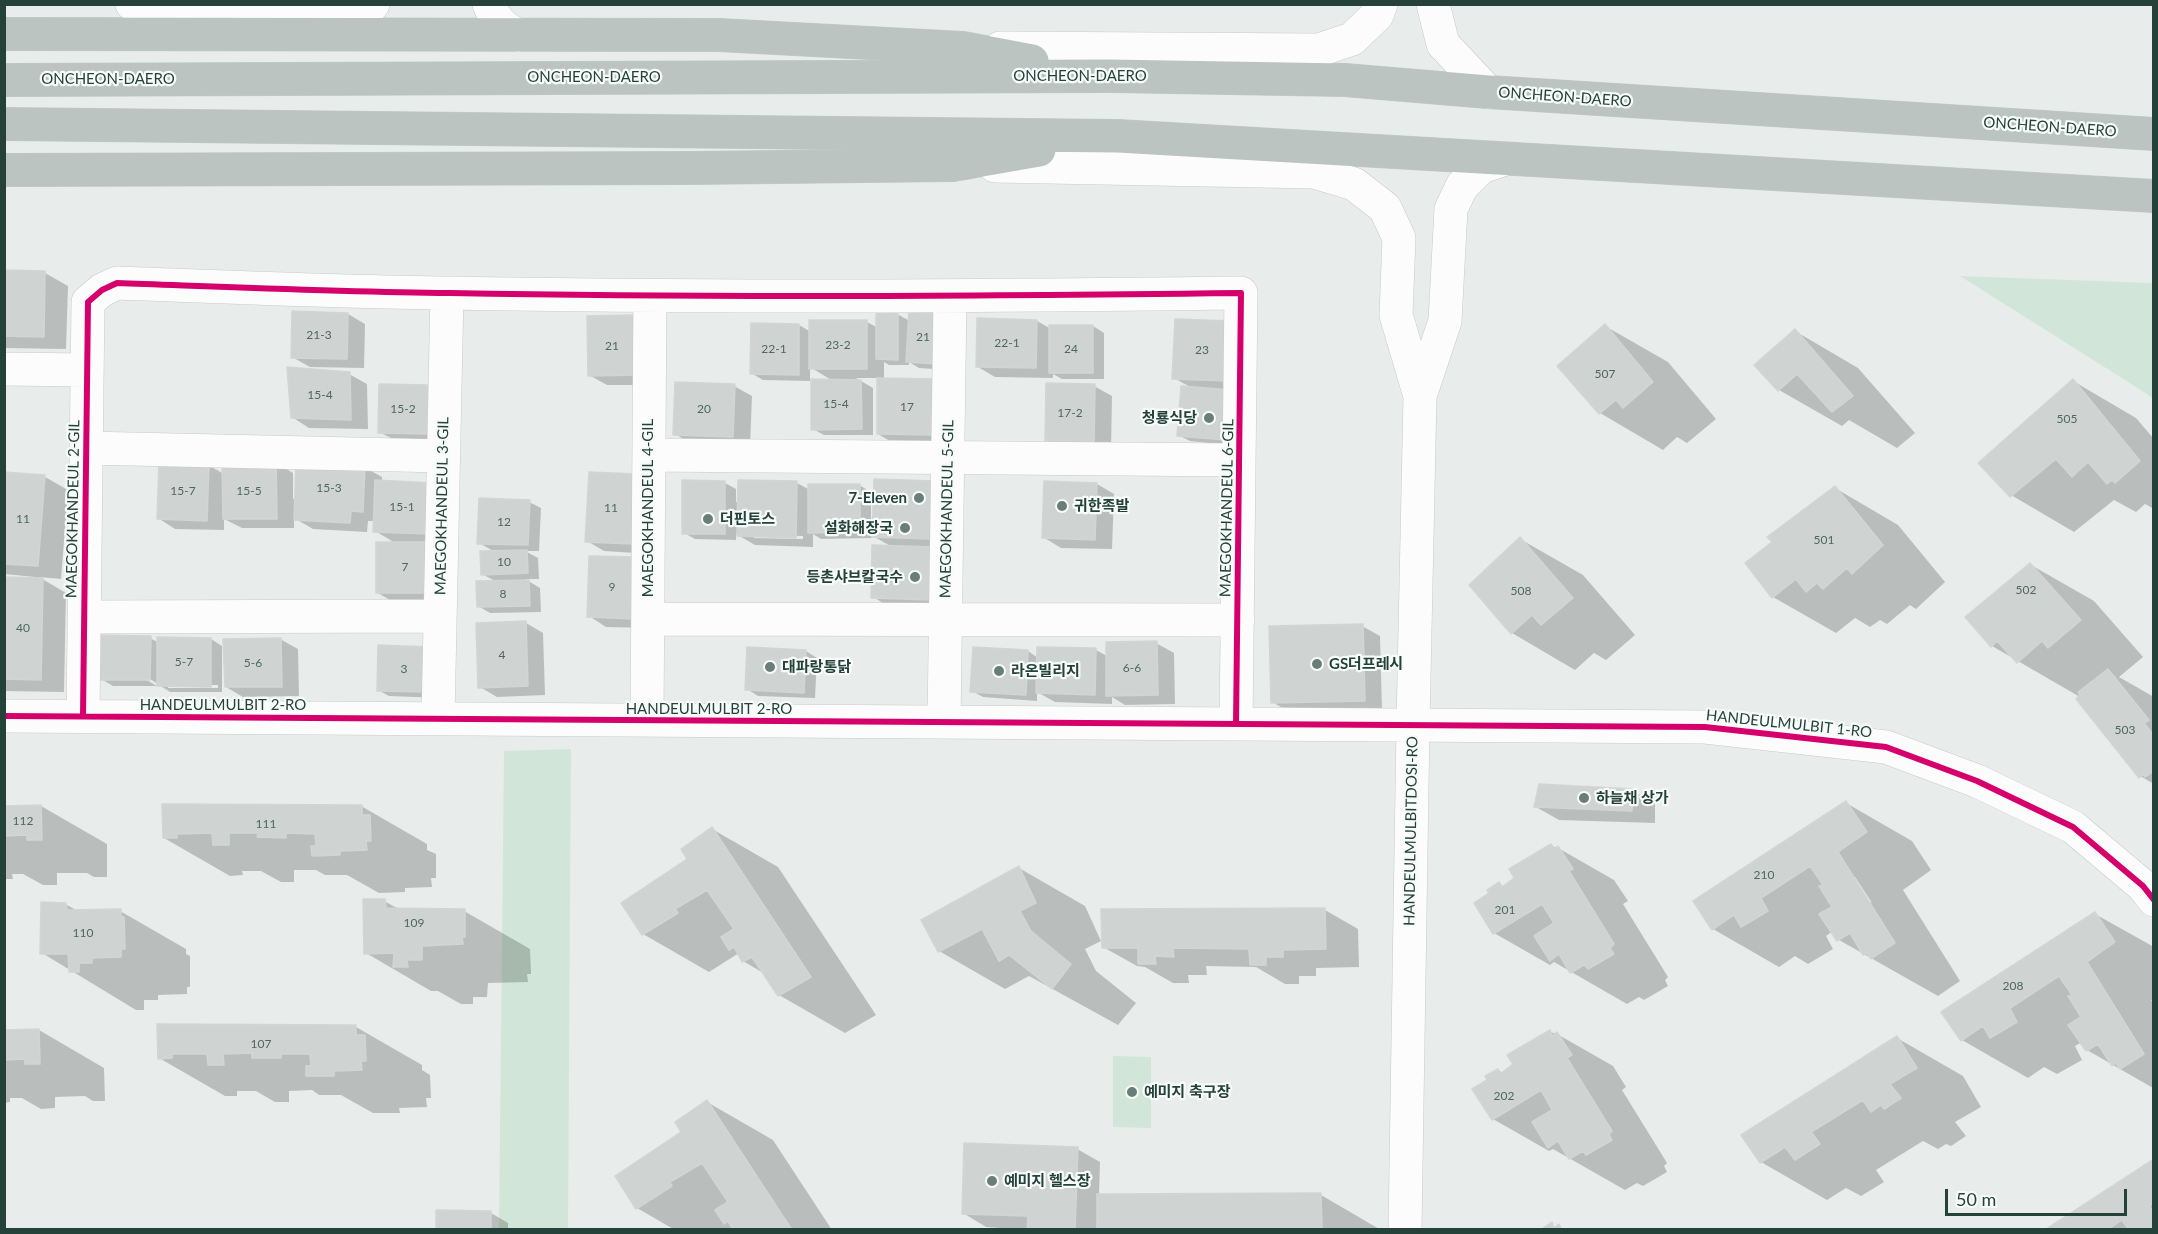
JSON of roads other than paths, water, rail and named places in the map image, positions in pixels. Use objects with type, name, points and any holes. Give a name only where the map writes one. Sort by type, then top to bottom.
[{"type":"highway","points":[[4,34],[719,35],[963,48],[1110,75]]},
{"type":"highway","name":"ONCHEON-DAERO","points":[[4,80],[1110,75],[1345,80],[1488,92],[2146,129]]},
{"type":"highway","points":[[4,124],[1118,136],[2154,196]]},
{"type":"highway","points":[[4,170],[953,165],[1118,136]]},
{"type":"street","points":[[133,6],[151,15],[342,20],[369,9],[373,4]]},
{"type":"street","points":[[462,35],[473,27],[488,4]]},
{"type":"street","points":[[488,4],[493,15],[504,28],[518,35]]},
{"type":"street","points":[[963,48],[1319,50],[1352,39],[1377,15],[1381,4]]},
{"type":"street","points":[[1433,4],[1443,44],[1488,92]]},
{"type":"street","points":[[1420,396],[1444,321],[1451,209],[1462,186],[1481,167],[1505,159]]},
{"type":"street","points":[[953,165],[1314,172],[1354,184],[1385,208],[1399,238],[1396,315],[1420,396]]},
{"type":"street","name":"MAEGOKHANDEUL 2-GIL","points":[[83,716],[88,302],[102,290],[117,283],[447,293]]},
{"type":"street","points":[[447,293],[950,297]]},
{"type":"street","name":"MAEGOKHANDEUL 3-GIL","points":[[438,719],[447,293]]},
{"type":"street","name":"MAEGOKHANDEUL 6-GIL","points":[[950,297],[1241,293],[1236,724]]},
{"type":"street","name":"MAEGOKHANDEUL 4-GIL","points":[[647,720],[650,296]]},
{"type":"street","name":"MAEGOKHANDEUL 5-GIL","points":[[944,722],[950,297]]},
{"type":"street","points":[[4,369],[87,370]]},
{"type":"street","name":"HANDEULMULBITDOSI-RO","points":[[1405,1230],[1420,396]]},
{"type":"street","points":[[86,448],[443,456]]},
{"type":"street","points":[[649,455],[1239,460]]},
{"type":"street","points":[[84,617],[440,616]]},
{"type":"street","points":[[648,619],[1238,620]]},
{"type":"street","name":"HANDEULMULBIT 2-RO","points":[[4,716],[1413,725]]},
{"type":"street","name":"HANDEULMULBIT 1-RO","points":[[1413,725],[1705,727],[1886,747],[1977,781],[2073,827],[2143,886],[2154,900]]},
{"type":"place","name":"청룡식당","points":[[1209,418]]},
{"type":"place","name":"7-Eleven","points":[[919,498]]},
{"type":"place","name":"귀한족발","points":[[1062,506]]},
{"type":"place","name":"더핀토스","points":[[708,519]]},
{"type":"place","name":"설화해장국","points":[[905,528]]},
{"type":"place","name":"등촌샤브칼국수","points":[[915,577]]},
{"type":"place","name":"GS더프레시","points":[[1317,664]]},
{"type":"place","name":"대파랑통닭","points":[[770,667]]},
{"type":"place","name":"라온빌리지","points":[[999,671]]},
{"type":"place","name":"하늘채 상가","points":[[1584,798]]},
{"type":"place","name":"예미지 축구장","points":[[1132,1092]]},
{"type":"place","name":"예미지 헬스장","points":[[992,1181]]}]
